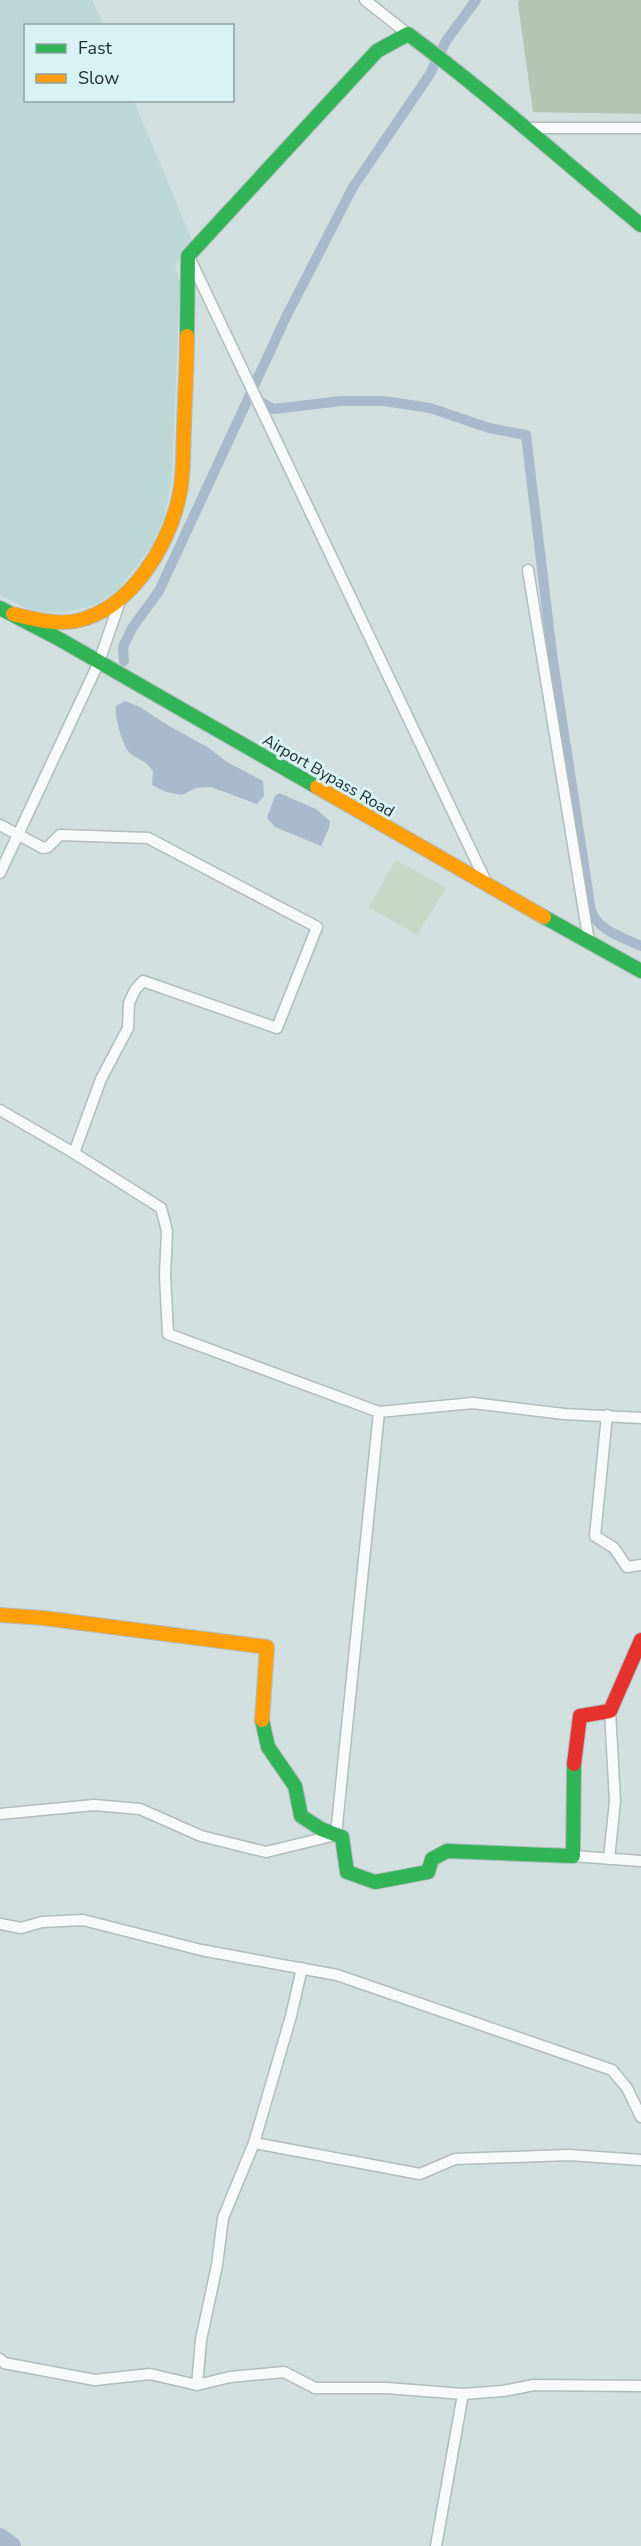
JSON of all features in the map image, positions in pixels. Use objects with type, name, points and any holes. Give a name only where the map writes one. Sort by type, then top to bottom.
[{"type":"street","points":[[365,0],[458,70],[523,128],[641,225]]},
{"type":"street","points":[[0,873],[99,662],[120,601],[143,573],[162,543],[178,503],[182,482],[188,359],[188,256],[377,51],[408,34]]},
{"type":"street","points":[[523,128],[641,128]]},
{"type":"street","points":[[188,256],[488,886]]},
{"type":"street","points":[[528,570],[589,942]]},
{"type":"street","points":[[6,611],[37,621],[78,620],[120,601]]},
{"type":"street","name":"Airport Bypass Road","points":[[6,611],[641,971]]},
{"type":"street","points":[[0,825],[46,848],[60,836],[148,838],[317,927],[277,1028],[143,981],[135,990],[129,1003],[128,1028],[101,1079],[74,1153]]},
{"type":"street","points":[[0,1110],[74,1153],[160,1208],[167,1231],[165,1275],[168,1334],[379,1412],[473,1403],[564,1414],[641,1418]]},
{"type":"street","points":[[336,1835],[379,1412]]},
{"type":"street","points":[[607,1415],[595,1536],[614,1548],[627,1566],[641,1565]]},
{"type":"street","points":[[0,1615],[43,1618],[267,1647],[261,1716],[268,1747],[295,1786],[301,1816],[321,1829],[342,1837],[346,1872],[375,1882],[428,1872],[432,1859],[447,1851],[573,1856],[641,1862]]},
{"type":"street","points":[[609,1859],[615,1801],[610,1712],[641,1640]]},
{"type":"street","points":[[573,1856],[570,1791],[580,1716],[610,1712]]},
{"type":"street","points":[[0,1814],[94,1804],[140,1809],[201,1836],[266,1852],[336,1835]]},
{"type":"street","points":[[0,1924],[21,1928],[42,1922],[83,1920],[201,1950],[337,1975],[612,2070],[627,2088],[641,2117]]},
{"type":"street","points":[[197,2385],[201,2340],[217,2265],[223,2218],[254,2143],[291,2016],[302,1968]]},
{"type":"street","points":[[254,2143],[420,2174],[455,2159],[569,2155],[641,2160]]},
{"type":"street","points":[[0,2359],[4,2363],[95,2380],[150,2374],[197,2385],[230,2377],[284,2372],[315,2388],[387,2388],[463,2394],[503,2391],[534,2385],[641,2386]]},
{"type":"street","points":[[436,2546],[463,2394]]},
{"type":"shaded area","points":[[0,0],[92,0],[103,24],[24,24],[24,102],[134,102],[194,245],[175,265],[180,283],[172,479],[164,518],[151,547],[118,590],[95,605],[62,613],[31,611],[0,595]]},
{"type":"shaded area","points":[[125,701],[140,707],[209,748],[227,762],[263,781],[264,796],[257,804],[211,787],[196,788],[182,795],[166,792],[152,785],[153,771],[128,751],[120,732],[116,706]]},
{"type":"shaded area","points":[[279,793],[316,809],[330,821],[321,846],[275,827],[267,818],[275,796]]},
{"type":"green space","points":[[519,0],[641,0],[641,114],[533,112]]},
{"type":"green space","points":[[396,860],[446,888],[417,935],[369,907]]},
{"type":"waterway","points":[[124,661],[123,647],[132,628],[159,591],[286,317],[353,187],[430,74],[446,41],[476,0]]},
{"type":"waterway","points":[[254,399],[274,409],[341,401],[384,401],[430,408],[489,428],[526,435],[553,661],[591,911],[605,928],[641,946]]},
{"type":"waterway","points":[[0,2537],[12,2546]]},
{"type":"traffic: fast","points":[[187,336],[188,256],[377,51],[408,34],[497,104],[641,225]]},
{"type":"traffic: fast","points":[[0,608],[61,640],[317,787]]},
{"type":"traffic: fast","points":[[544,917],[641,971]]},
{"type":"traffic: fast","points":[[262,1720],[268,1747],[295,1786],[301,1816],[321,1829],[342,1837],[347,1872],[375,1882],[428,1872],[432,1859],[447,1851],[573,1856],[574,1764]]},
{"type":"traffic: slow","points":[[13,614],[44,621],[61,622],[76,621],[96,614],[131,589],[157,553],[175,512],[180,492],[187,336]]},
{"type":"traffic: slow","points":[[317,787],[544,917]]},
{"type":"traffic: slow","points":[[0,1615],[43,1618],[267,1647],[262,1720]]},
{"type":"traffic: jam","points":[[574,1764],[580,1716],[610,1711],[641,1640]]}]
